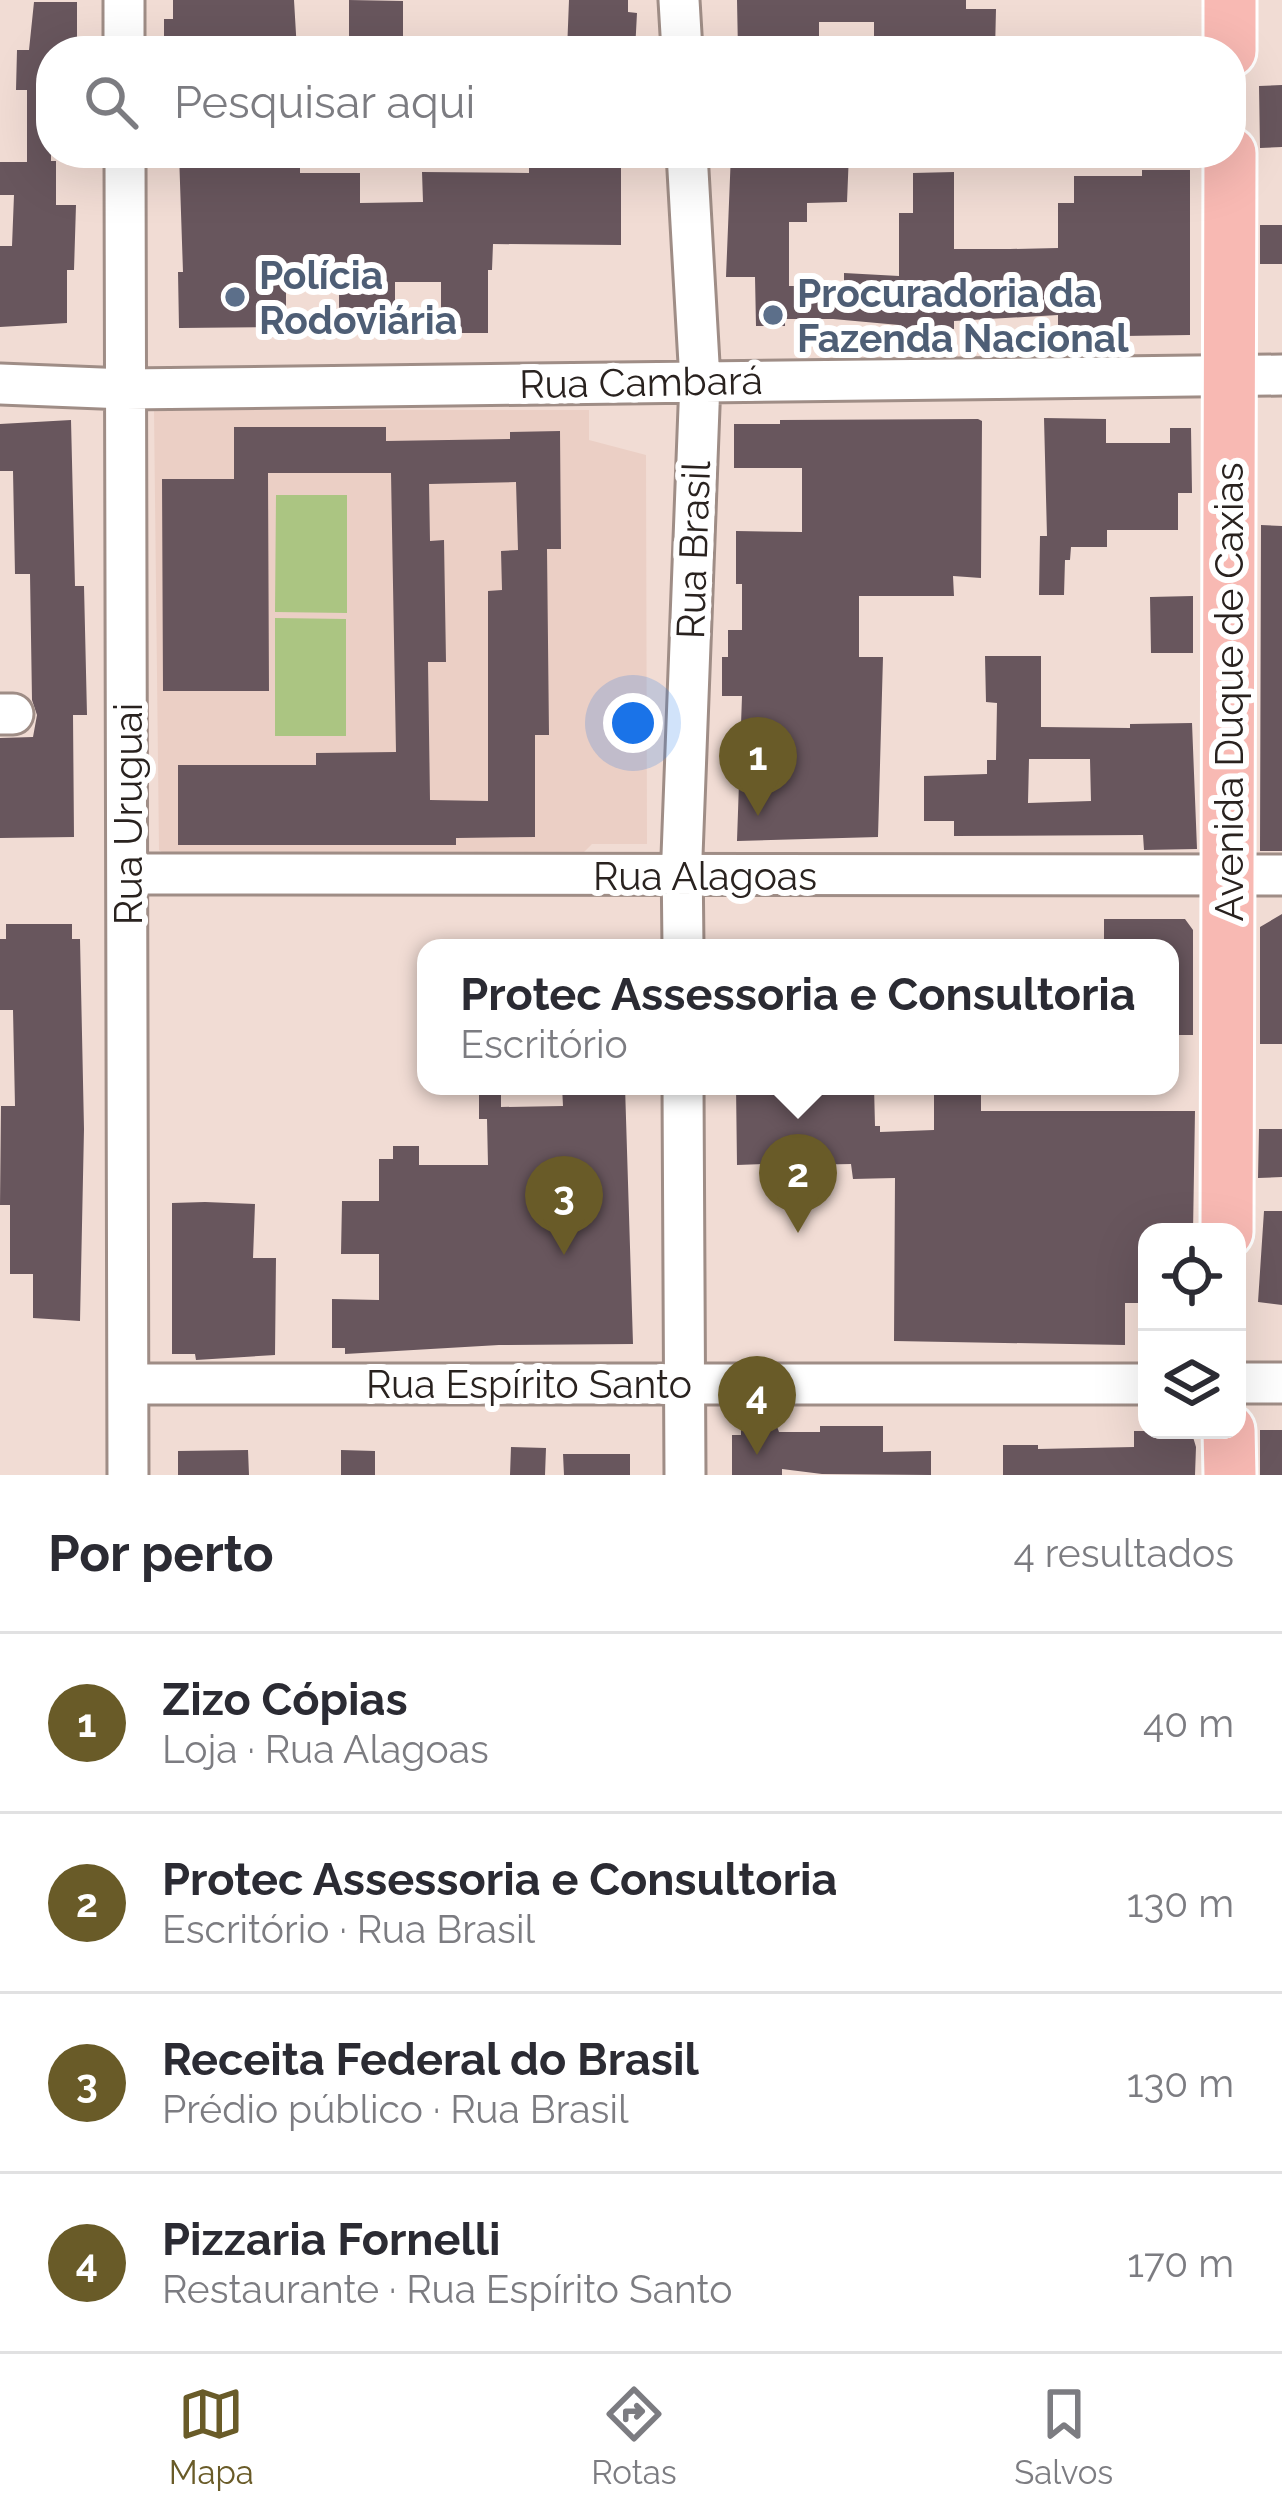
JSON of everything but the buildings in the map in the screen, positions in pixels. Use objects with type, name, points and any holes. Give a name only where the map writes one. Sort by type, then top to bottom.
[{"type":"main road","points":[[1230,0],[1230,36]]},
{"type":"main road","name":"Avenida Duque de Caxias","points":[[1227,1223],[1230,168]]},
{"type":"main road","points":[[1229,1439],[1230,1475]]},
{"type":"street","points":[[124,0],[124,36]]},
{"type":"street","points":[[679,0],[681,36]]},
{"type":"street","name":"Rua Uruguai","points":[[125,168],[128,1475]]},
{"type":"street","name":"Rua Brasil","points":[[683,939],[700,381],[688,168]]},
{"type":"street","name":"Rua Cambará","points":[[0,384],[126,389],[1282,375]]},
{"type":"street","name":"Rua Alagoas","points":[[129,874],[1282,875]]},
{"type":"street","points":[[683,1095],[685,1475]]},
{"type":"street","points":[[1246,1383],[1282,1383]]},
{"type":"street","name":"Rua Espírito Santo","points":[[128,1384],[1138,1384]]},
{"type":"shaded area","points":[[154,410],[589,410],[589,440],[646,455],[647,844],[592,844],[580,856],[174,861],[159,850]]},
{"type":"green space","points":[[276,495],[347,495],[347,613],[275,612]]},
{"type":"green space","points":[[275,618],[346,619],[346,736],[275,736]]},
{"type":"place","name":"Polícia Rodoviária","points":[[235,297]]},
{"type":"place","name":"Procuradoria da Fazenda Nacional","points":[[773,315]]},
{"type":"place","name":"Zizo Cópias","points":[[758,816]]},
{"type":"place","name":"Protec Assessoria e Consultoria","points":[[798,1233]]},
{"type":"place","name":"Receita Federal do Brasil","points":[[564,1255]]},
{"type":"place","name":"Pizzaria Fornelli","points":[[757,1455]]}]
